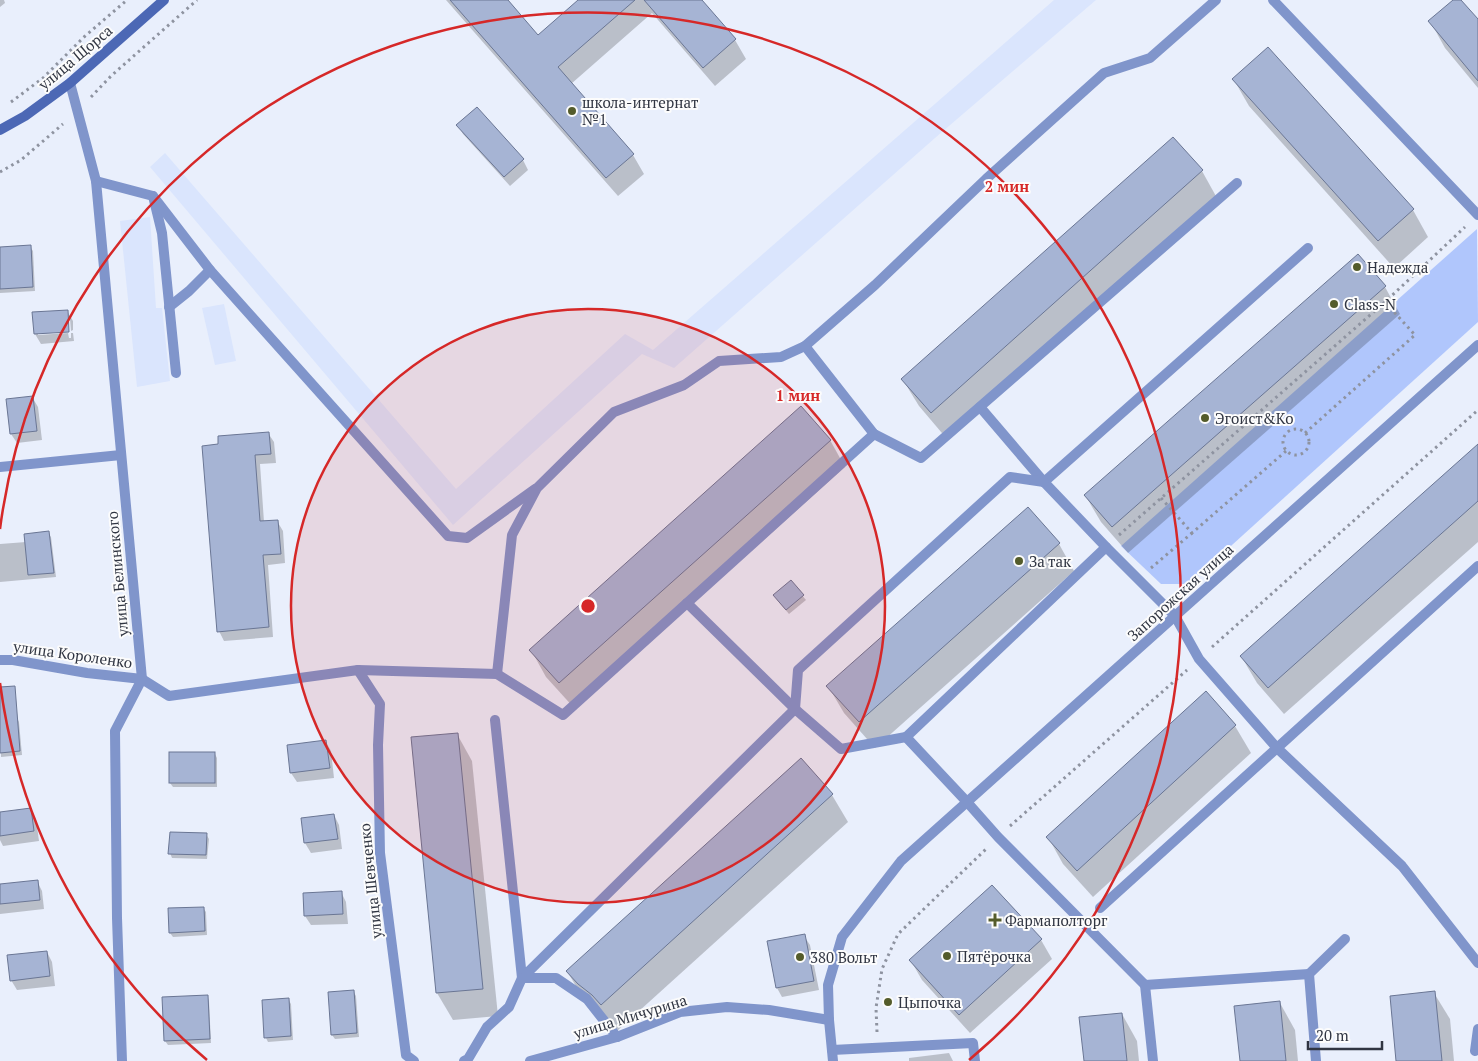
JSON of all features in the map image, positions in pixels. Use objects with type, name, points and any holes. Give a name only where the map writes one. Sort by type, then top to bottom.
[{"type":"main road","name":"улица Щорса","points":[[0,130],[25,116],[70,83],[164,0]]},
{"type":"street","points":[[96,181],[153,196],[210,270],[448,536],[467,538],[537,488],[614,412],[684,385],[719,361],[781,357],[805,346],[875,285],[986,179],[1104,72],[1150,58],[1216,0]]},
{"type":"street","points":[[1273,0],[1474,218]]},
{"type":"street","name":"улица Белинского","points":[[70,83],[96,181],[142,678]]},
{"type":"street","points":[[805,346],[874,434],[921,458],[1237,183]]},
{"type":"street","points":[[153,196],[162,233],[176,373]]},
{"type":"street","points":[[464,1061],[468,1059],[487,1027],[509,1007],[522,978],[796,709],[798,670],[1010,477],[1044,482],[1308,248]]},
{"type":"street","points":[[169,307],[189,291],[210,270]]},
{"type":"street","name":"Запорожская улица","points":[[833,1061],[828,985],[842,937],[901,861],[1478,345]]},
{"type":"street","points":[[980,407],[1044,482],[1106,548],[1175,616],[1198,659],[1277,748],[1402,866],[1478,963]]},
{"type":"street","points":[[122,1061],[117,918],[115,731],[142,678],[169,696],[358,670],[497,674],[563,715],[874,434]]},
{"type":"street","points":[[0,467],[121,455]]},
{"type":"street","points":[[497,674],[512,536],[537,488]]},
{"type":"street","points":[[686,603],[796,709],[841,749],[906,737],[1106,548]]},
{"type":"street","points":[[1100,908],[1478,566]]},
{"type":"street","name":"улица Короленко","points":[[0,660],[13,660],[87,673],[142,678]]},
{"type":"street","name":"улица Шевченко","points":[[358,670],[380,704],[378,745],[380,853],[406,1054],[414,1061]]},
{"type":"street","points":[[495,720],[522,978]]},
{"type":"street","points":[[906,737],[998,837],[1145,985],[1153,1061]]},
{"type":"street","points":[[1145,985],[1310,974],[1345,939]]},
{"type":"street","points":[[1310,974],[1316,1061]]},
{"type":"street","points":[[522,978],[556,978],[587,999],[617,1037]]},
{"type":"street","name":"улица Мичурина","points":[[530,1061],[617,1037],[680,1012],[727,1007],[770,1010],[829,1020]]},
{"type":"street","points":[[1476,1054],[1478,1029]]},
{"type":"street","points":[[832,1050],[973,1043],[975,1061]]},
{"type":"path","points":[[7,104],[42,78],[84,37],[127,0]]},
{"type":"path","points":[[0,172],[21,160],[78,111],[111,76],[197,0]]},
{"type":"path","points":[[1106,548],[1385,302],[1474,218]]},
{"type":"path","points":[[1305,433],[1415,335],[1385,302]]},
{"type":"path","points":[[878,1047],[876,1008],[882,969],[898,934],[998,837],[1478,410]]},
{"type":"path","points":[[1295,429],[1305,433],[1309,443],[1305,452],[1295,456],[1286,451],[1282,440],[1289,431],[1295,429]]},
{"type":"path","points":[[1138,579],[1286,451]]},
{"type":"path","points":[[1161,498],[1192,533]]},
{"type":"shaded area","points":[[1054,0],[1096,0],[935,138],[674,368],[642,354],[453,525],[150,167],[165,153],[456,489],[625,334],[653,350]]},
{"type":"shaded area","points":[[150,217],[156,308],[162,308],[170,381],[137,387],[120,221]]},
{"type":"shaded area","points":[[1477,229],[1478,322],[1189,584],[1161,584],[1121,546]]},
{"type":"shaded area","points":[[224,304],[236,361],[215,365],[202,308]]},
{"type":"building","name":"школа-интернат №1","points":[[450,0],[508,0],[538,35],[578,0],[635,0],[558,67],[634,154],[606,178]]},
{"type":"building","name":"школа-интернат №1","points":[[644,0],[702,0],[736,39],[703,68]]},
{"type":"building","points":[[1453,0],[1461,0],[1478,19],[1478,81],[1428,21]]},
{"type":"building","points":[[1268,47],[1414,209],[1378,241],[1232,79]]},
{"type":"building","points":[[477,107],[524,159],[504,177],[456,125]]},
{"type":"building","points":[[1173,137],[1203,170],[931,413],[901,379]]},
{"type":"building","points":[[31,245],[33,287],[0,289],[0,247]]},
{"type":"building","points":[[1358,254],[1386,286],[1112,527],[1084,495]]},
{"type":"building","points":[[68,310],[69,332],[34,334],[32,312]]},
{"type":"building","points":[[33,396],[37,431],[10,434],[6,399]]},
{"type":"building","points":[[801,406],[831,440],[559,683],[529,650]]},
{"type":"building","points":[[269,432],[271,454],[255,455],[260,521],[278,520],[281,554],[263,555],[269,627],[217,632],[202,446],[218,444],[218,436]]},
{"type":"building","points":[[1478,444],[1478,501],[1268,688],[1240,656]]},
{"type":"building","points":[[1028,507],[1060,543],[859,722],[826,686]]},
{"type":"building","points":[[49,531],[54,573],[28,575],[24,534]]},
{"type":"building","points":[[791,580],[804,595],[786,610],[773,595]]},
{"type":"building","points":[[15,686],[20,751],[0,753],[0,687]]},
{"type":"building","points":[[1206,691],[1236,725],[1077,871],[1046,837]]},
{"type":"building","points":[[458,733],[483,989],[436,993],[411,737]]},
{"type":"building","points":[[326,740],[330,768],[290,773],[287,745]]},
{"type":"building","points":[[169,752],[215,752],[215,783],[169,783]]},
{"type":"building","points":[[801,758],[833,794],[601,1005],[566,971]]},
{"type":"building","points":[[31,808],[34,831],[0,836],[0,812]]},
{"type":"building","points":[[334,814],[338,839],[304,843],[301,818]]},
{"type":"building","points":[[170,832],[207,833],[206,855],[168,854]]},
{"type":"building","points":[[38,880],[40,900],[0,904],[0,884]]},
{"type":"building","points":[[992,885],[1042,939],[959,1015],[909,960]]},
{"type":"building","points":[[342,891],[343,914],[304,916],[303,893]]},
{"type":"building","points":[[204,907],[205,931],[169,933],[168,908]]},
{"type":"building","points":[[805,934],[814,981],[776,988],[767,941]]},
{"type":"building","points":[[47,951],[50,976],[10,981],[7,955]]},
{"type":"building","points":[[354,990],[357,1033],[331,1035],[328,992]]},
{"type":"building","points":[[1435,991],[1442,1061],[1396,1061],[1390,996]]},
{"type":"building","points":[[208,995],[210,1039],[164,1041],[162,997]]},
{"type":"building","points":[[289,998],[291,1036],[264,1038],[262,1000]]},
{"type":"building","points":[[1280,1001],[1286,1061],[1240,1061],[1234,1006]]},
{"type":"building","points":[[1122,1013],[1127,1061],[1084,1061],[1079,1017]]},
{"type":"place","name":"школа-интернат №1","points":[[572,111]]},
{"type":"place","name":"Надежда","points":[[1357,267]]},
{"type":"place","name":"Class-N","points":[[1334,304]]},
{"type":"place","name":"Эгоист&Kо","points":[[1205,418]]},
{"type":"place","name":"За так","points":[[1019,561]]},
{"type":"place","name":"Фармаполторг","points":[[995,920]]},
{"type":"place","name":"Пятёрочка","points":[[947,956]]},
{"type":"place","name":"380 Вольт","points":[[800,957]]},
{"type":"place","name":"Цыпочка","points":[[888,1002]]}]
